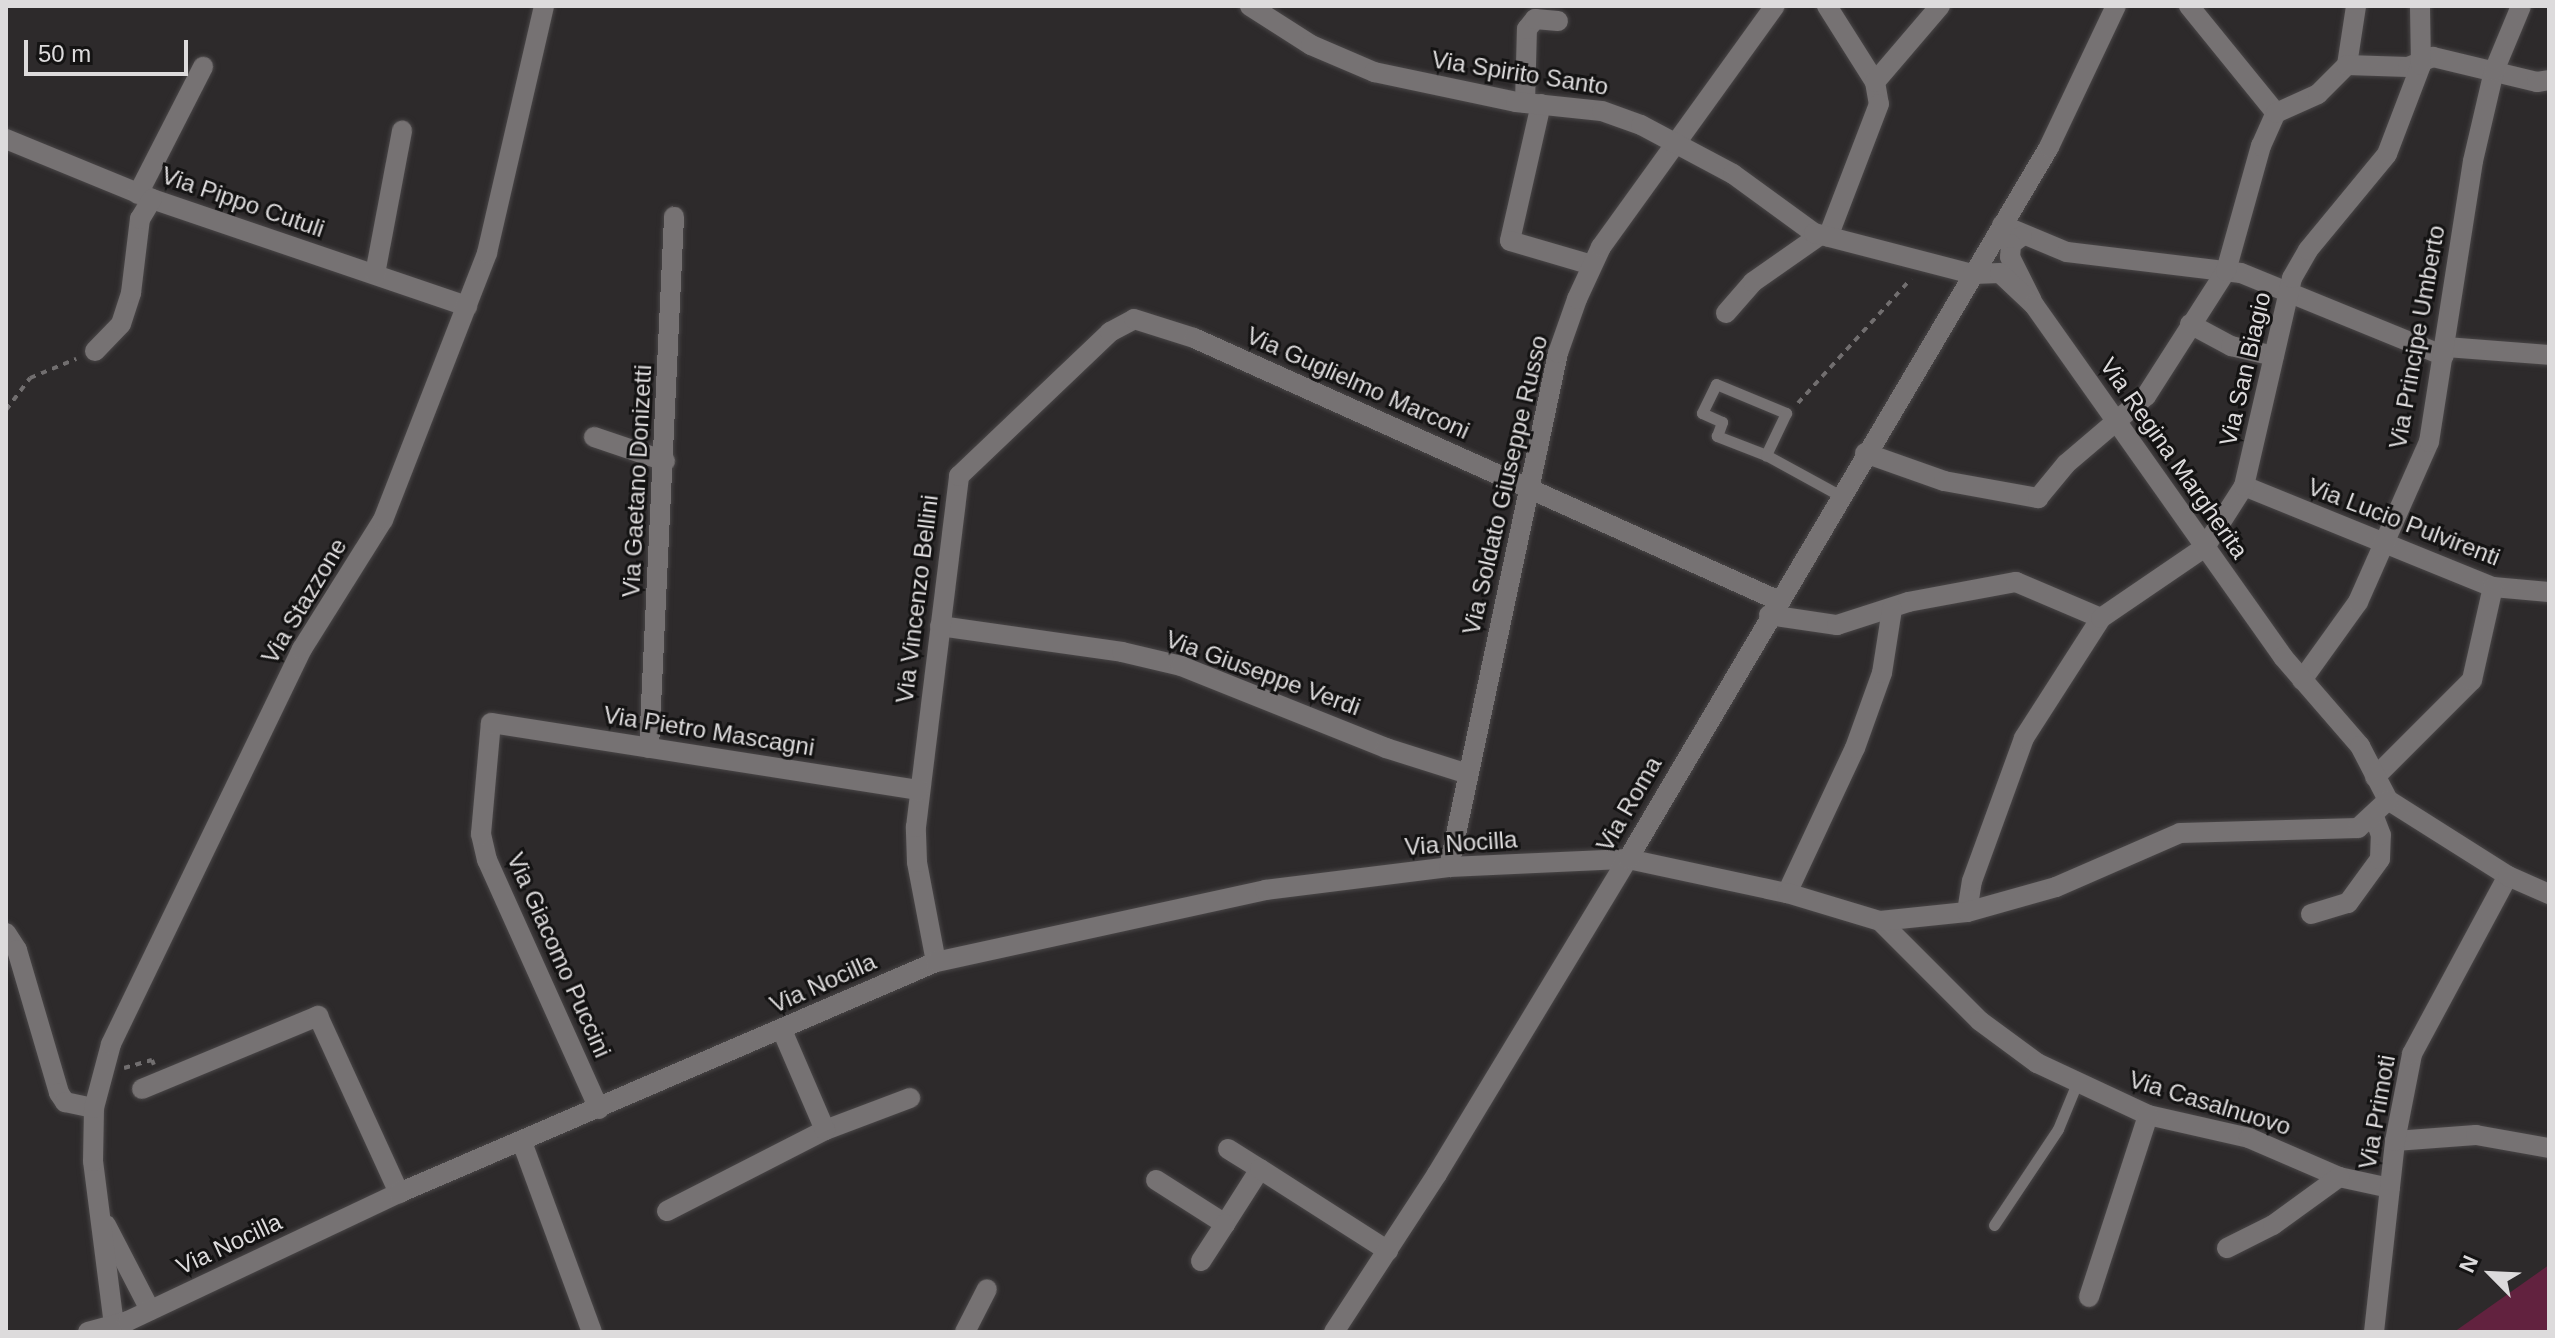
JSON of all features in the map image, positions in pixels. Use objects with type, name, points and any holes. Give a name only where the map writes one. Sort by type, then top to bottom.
[{"type":"street","name":"Via Stazzone","points":[[124,1326],[98,1210],[94,1108],[111,1044],[302,649],[383,520],[487,253],[544,6]]},
{"type":"street","name":"Via Spirito Santo","points":[[1250,6],[1311,45],[1374,72],[1533,104],[1602,111],[1678,142],[1733,174],[1821,235]]},
{"type":"street","name":"Via Soldato Giuseppe Russo","points":[[1449,867],[1558,353],[1592,265],[1775,6]]},
{"type":"street","points":[[1726,313],[1753,282],[1821,235],[1873,125],[1879,104],[1875,82],[1827,6]]},
{"type":"street","points":[[1875,82],[1940,6]]},
{"type":"street","name":"Via Roma","points":[[1334,1332],[1388,1251],[1628,859],[1839,495],[2049,147],[2116,6]]},
{"type":"street","points":[[2189,6],[2276,113]]},
{"type":"street","points":[[1865,453],[1944,481],[2038,498],[2066,464],[2146,396],[2226,271],[2276,113],[2318,94],[2347,65],[2356,6]]},
{"type":"street","points":[[2420,6],[2421,65]]},
{"type":"street","name":"Via Principe Umberto","points":[[2297,674],[2318,658],[2358,602],[2388,544],[2429,442],[2473,161],[2494,71],[2521,6]]},
{"type":"street","points":[[1558,21],[1535,19],[1527,29],[1533,104],[1510,241],[1592,265]]},
{"type":"street","points":[[2347,65],[2421,65],[2433,57],[2537,82],[2549,80]]},
{"type":"street","name":"Via San Biagio","points":[[1967,912],[1972,881],[2024,738],[2101,618],[2205,547],[2244,486],[2290,291],[2308,250],[2387,154],[2421,65]]},
{"type":"street","points":[[95,351],[121,324],[131,293],[145,196],[203,67]]},
{"type":"street","points":[[375,274],[402,131]]},
{"type":"street","name":"Via Pippo Cutuli","points":[[6,139],[145,196],[467,306]]},
{"type":"street","name":"Via Gaetano Donizetti","points":[[649,748],[665,461],[674,217]]},
{"type":"street","points":[[2002,225],[2067,252],[2226,271],[2290,291],[2445,352],[2549,355]]},
{"type":"street","points":[[1821,235],[1973,274]]},
{"type":"street","points":[[2028,238],[2011,244],[2010,257],[2034,305]]},
{"type":"street","name":"Via Regina Margherita","points":[[1973,274],[2000,273],[2034,305],[2297,674],[2360,746],[2379,794]]},
{"type":"street","name":"Via Guglielmo Marconi","points":[[1134,319],[1194,338],[1529,489],[1773,607],[1837,625],[1892,609],[2016,582],[2101,618]]},
{"type":"street","name":"Via Vincenzo Bellini","points":[[936,962],[917,862],[919,790],[959,476],[1110,332],[1134,319]]},
{"type":"street","points":[[2190,324],[2231,346],[2274,356]]},
{"type":"street","points":[[594,437],[665,461]]},
{"type":"street","name":"Via Lucio Pulvirenti","points":[[2244,486],[2493,587],[2549,592]]},
{"type":"street","points":[[1880,921],[1967,912],[2056,887],[2180,833],[2340,831],[2358,828],[2423,732],[2472,680],[2493,587]]},
{"type":"street","points":[[1787,893],[1859,735],[1882,673],[1892,609]]},
{"type":"street","name":"Via Giuseppe Verdi","points":[[940,626],[1122,652],[1181,666],[1386,748],[1468,774]]},
{"type":"street","name":"Via Pietro Mascagni","points":[[491,723],[919,790]]},
{"type":"street","name":"Via Giacomo Puccini","points":[[491,723],[481,834],[487,860],[599,1109]]},
{"type":"street","points":[[2379,794],[2508,876],[2549,894]]},
{"type":"street","points":[[2311,914],[2348,903],[2380,859],[2379,794]]},
{"type":"street","name":"Via Nocilla","points":[[88,1332],[124,1326],[150,1310],[399,1193],[936,962],[1265,890],[1449,867],[1628,859],[1787,893],[1880,921]]},
{"type":"street","name":"Via Primoti","points":[[2374,1332],[2395,1141],[2412,1054],[2508,876]]},
{"type":"street","name":"Via Casalnuovo","points":[[1880,921],[1980,1021],[2037,1063],[2148,1115],[2267,1144],[2339,1177],[2390,1188]]},
{"type":"street","points":[[6,933],[17,950],[59,1093],[65,1102],[94,1108]]},
{"type":"street","points":[[142,1089],[318,1016],[399,1193]]},
{"type":"street","points":[[782,1030],[825,1130]]},
{"type":"street","points":[[667,1211],[825,1130],[910,1098]]},
{"type":"street","points":[[2089,1297],[2148,1115]]},
{"type":"street","points":[[2395,1141],[2476,1135],[2549,1148]]},
{"type":"street","points":[[522,1142],[592,1332]]},
{"type":"street","points":[[1228,1149],[1388,1251]]},
{"type":"street","points":[[1201,1261],[1260,1169]]},
{"type":"street","points":[[2227,1248],[2273,1225],[2339,1177]]},
{"type":"street","points":[[1156,1180],[1225,1224]]},
{"type":"street","points":[[98,1210],[150,1310]]},
{"type":"street","points":[[965,1332],[987,1289]]},
{"type":"lane","points":[[1766,455],[1786,413],[1716,384],[1702,413],[1722,422],[1717,436],[1766,455],[1839,495]]},
{"type":"lane","points":[[1994,1225],[2058,1129],[2077,1083]]},
{"type":"path","points":[[1786,413],[1924,261]]},
{"type":"path","points":[[6,410],[30,378],[95,351]]},
{"type":"shaded area","points":[[2549,1265],[2549,1332],[2454,1332]]}]
